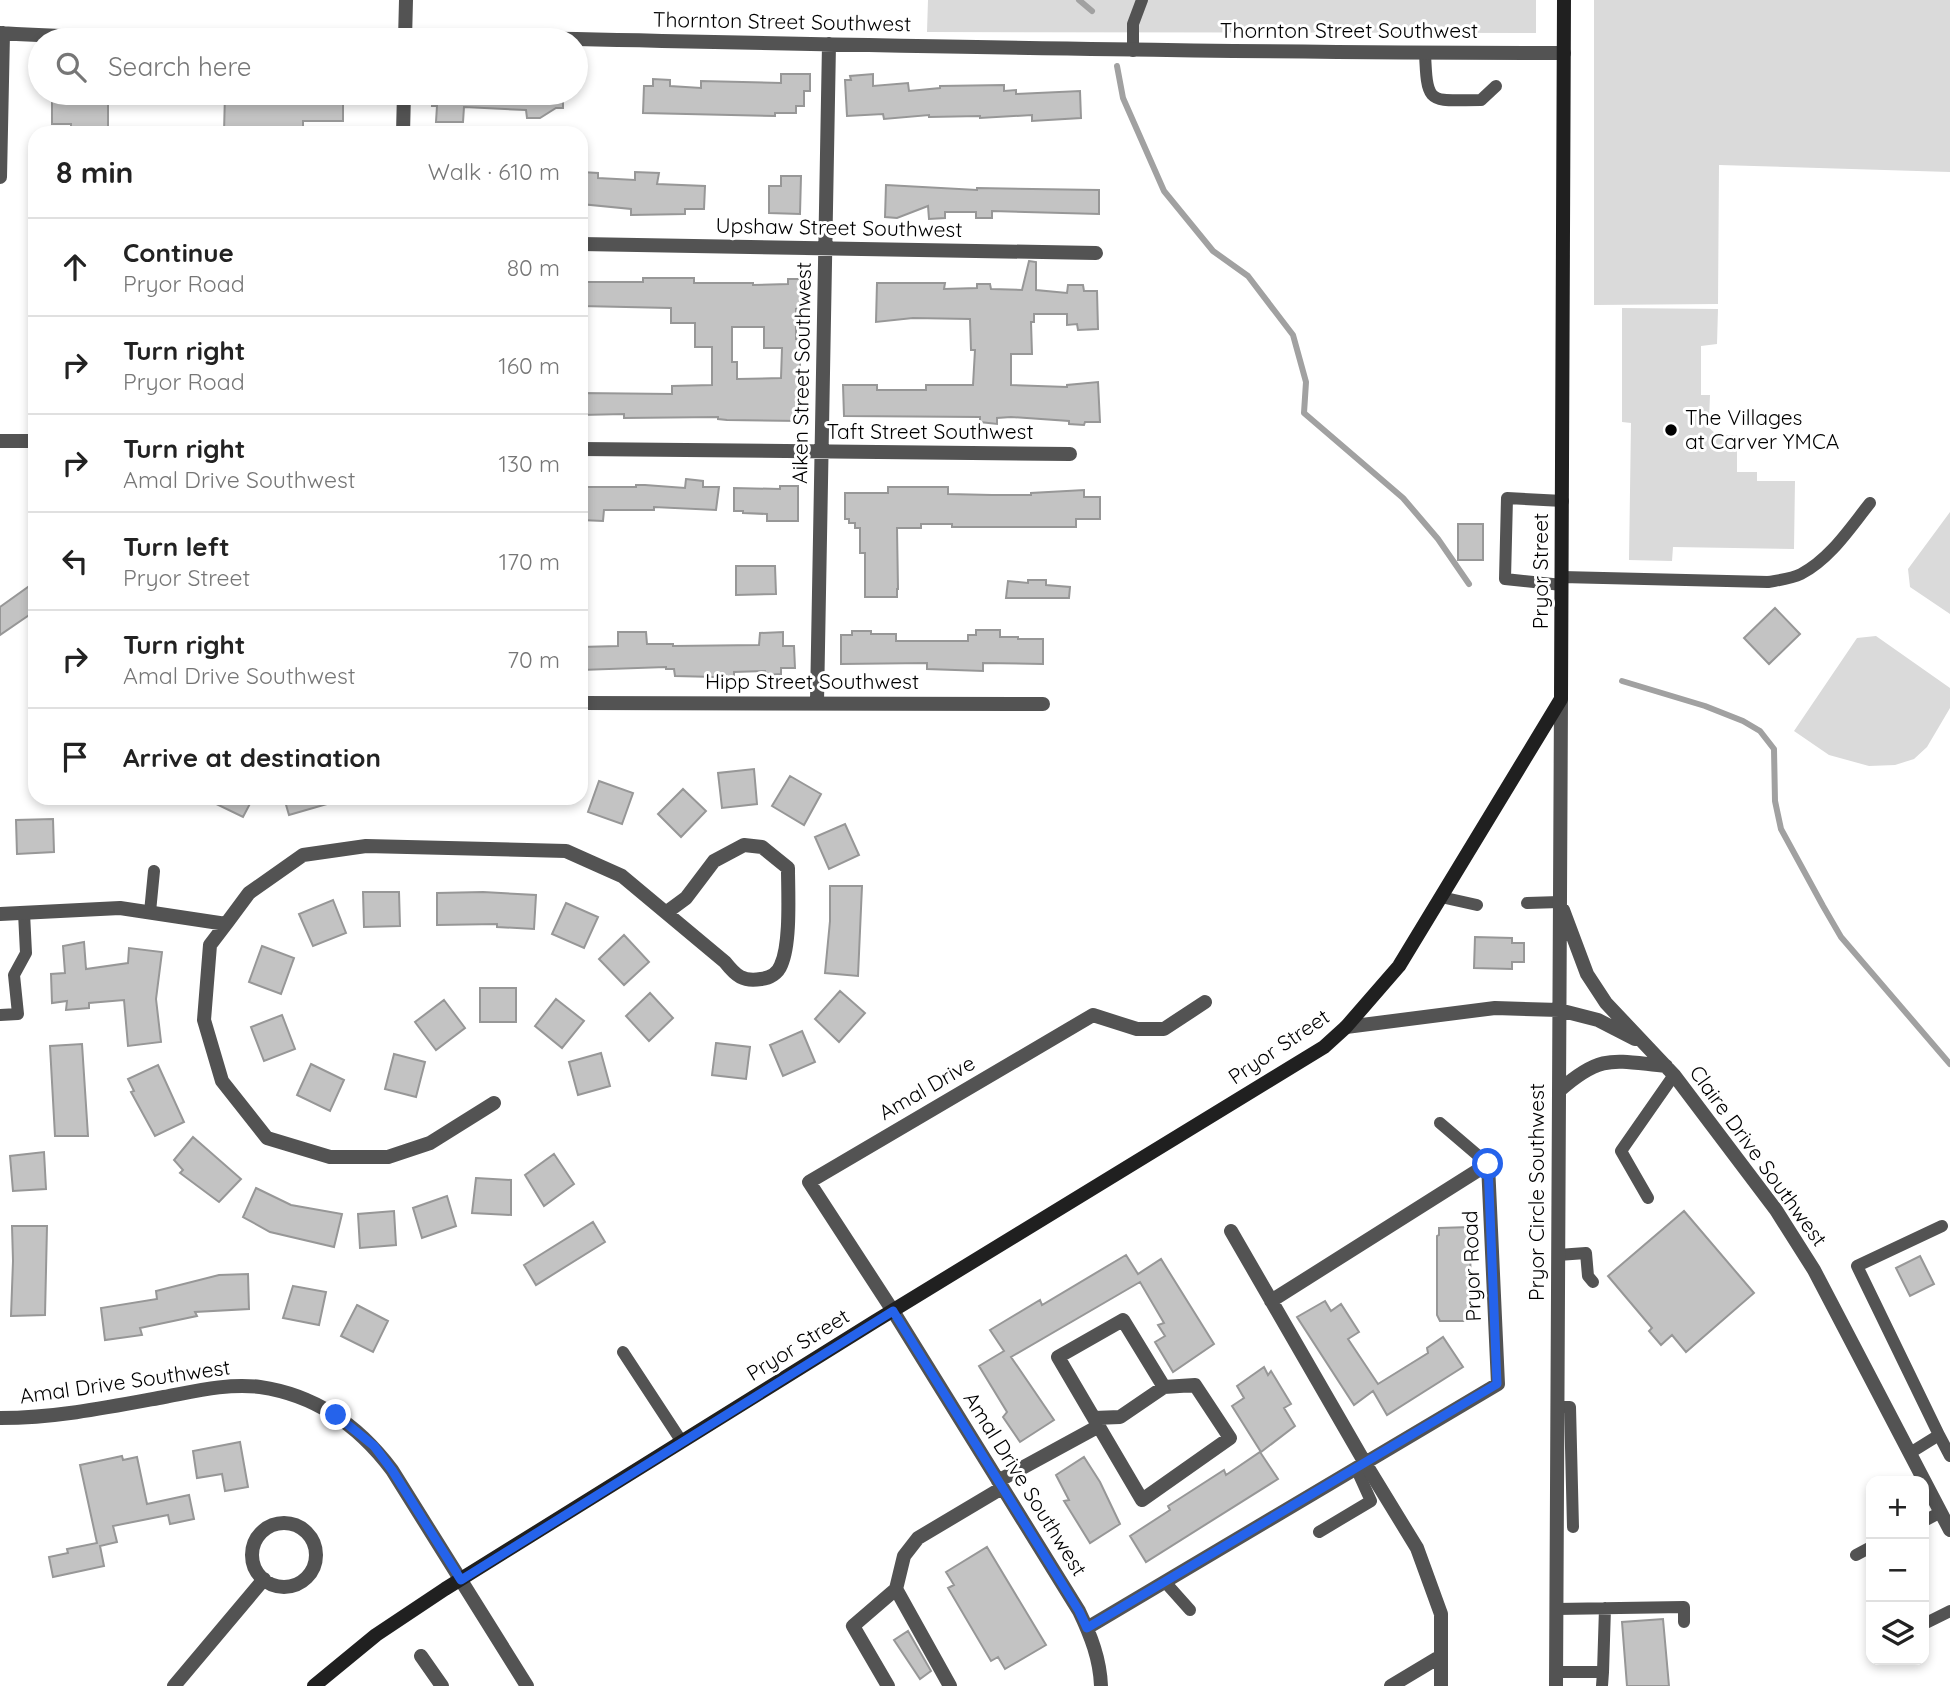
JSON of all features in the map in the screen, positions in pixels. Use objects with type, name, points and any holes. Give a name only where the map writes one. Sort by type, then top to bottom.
[{"type":"main road","name":"Pryor Street","points":[[314,1686],[376,1635],[461,1580],[1324,1047],[1346,1027],[1399,966],[1561,699],[1564,0]]},
{"type":"street","points":[[405,28],[406,0]]},
{"type":"street","points":[[0,177],[1,33]]},
{"type":"street","name":"Thornton Street Southwest","points":[[1,33],[28,34]]},
{"type":"street","name":"Thornton Street Southwest","points":[[588,41],[1133,51],[1564,52]]},
{"type":"street","name":"Aiken Street Southwest","points":[[817,702],[829,44]]},
{"type":"street","points":[[403,126],[404,105]]},
{"type":"street","name":"Upshaw Street Southwest","points":[[588,244],[1096,253]]},
{"type":"street","points":[[0,440],[28,441]]},
{"type":"street","name":"Taft Street Southwest","points":[[588,449],[1070,454]]},
{"type":"street","name":"Pryor Circle Southwest","points":[[1556,1679],[1561,699]]},
{"type":"street","name":"Hipp Street Southwest","points":[[588,703],[1043,704]]},
{"type":"street","points":[[494,1103],[430,1143],[388,1157],[330,1157],[267,1138],[222,1082],[204,1020],[211,945],[250,893],[303,855],[366,846],[566,851],[622,876],[725,962],[737,977],[751,981],[769,978],[781,967],[786,949],[788,868],[762,847],[744,845],[714,861],[686,898],[667,912]]},
{"type":"street","points":[[1560,902],[1587,974],[1606,1003],[1644,1043]]},
{"type":"street","points":[[0,914],[120,908],[226,924]]},
{"type":"street","name":"Amal Drive","points":[[893,1311],[809,1182],[1093,1015],[1137,1028],[1164,1028],[1205,1002]]},
{"type":"street","name":"Claire Drive Southwest","points":[[1346,1027],[1494,1008],[1559,1010],[1598,1020],[1644,1043],[1670,1071],[1776,1210],[1808,1260],[1950,1530]]},
{"type":"street","points":[[1560,1090],[1591,1066],[1609,1061],[1670,1071]]},
{"type":"street","name":"Pryor Road","points":[[1087,1628],[1497,1384],[1488,1164],[1271,1301]]},
{"type":"street","points":[[1231,1231],[1360,1465],[1417,1548],[1441,1614],[1441,1686]]},
{"type":"street","name":"Amal Drive Southwest","points":[[893,1311],[1079,1611],[1100,1668],[1101,1686]]},
{"type":"street","points":[[888,1686],[853,1626],[896,1589],[904,1556],[918,1538],[1097,1422],[1121,1417],[1164,1387],[1195,1385],[1230,1438],[1142,1500],[1097,1422],[1058,1357],[1124,1321],[1164,1387]]},
{"type":"street","name":"Amal Drive Southwest","points":[[0,1418],[73,1414],[223,1386],[258,1387],[292,1394],[336,1415],[374,1446],[392,1470],[527,1686]]},
{"type":"street","points":[[291,1524],[300,1527],[313,1541],[316,1553],[312,1572],[305,1580],[291,1587],[273,1586],[264,1579],[258,1575],[252,1560],[255,1540],[271,1526],[291,1524]]},
{"type":"street","points":[[174,1686],[264,1579]]},
{"type":"street","points":[[896,1589],[950,1686]]},
{"type":"street","points":[[421,1656],[442,1686]]},
{"type":"street","points":[[1391,1686],[1441,1656]]},
{"type":"lane","points":[[1133,51],[1133,24],[1142,0]]},
{"type":"lane","points":[[1425,52],[1426,87],[1431,95],[1440,100],[1481,100],[1496,86]]},
{"type":"lane","points":[[1563,501],[1507,498],[1505,579],[1768,582],[1798,576],[1817,564],[1870,503]]},
{"type":"lane","points":[[150,912],[153,871]]},
{"type":"lane","points":[[1441,897],[1477,905]]},
{"type":"lane","points":[[1527,903],[1560,902]]},
{"type":"lane","points":[[0,1015],[18,1014],[15,975],[26,953],[24,913]]},
{"type":"lane","points":[[1648,1198],[1621,1150],[1670,1071]]},
{"type":"lane","points":[[1440,1123],[1488,1164]]},
{"type":"lane","points":[[1942,1226],[1857,1266],[1950,1455]]},
{"type":"lane","points":[[1558,1255],[1586,1253],[1588,1276],[1593,1282]]},
{"type":"lane","points":[[623,1352],[682,1442]]},
{"type":"lane","points":[[1556,1527],[1576,1527],[1570,1407],[1557,1407]]},
{"type":"lane","points":[[1910,1453],[1939,1435]]},
{"type":"lane","points":[[1320,1532],[1371,1501],[1360,1465]]},
{"type":"lane","points":[[1929,1519],[1941,1513]]},
{"type":"lane","points":[[1856,1555],[1866,1550]]},
{"type":"lane","points":[[1165,1582],[1190,1610]]},
{"type":"lane","points":[[1556,1609],[1684,1607],[1684,1622]]},
{"type":"lane","points":[[1556,1679],[1603,1679],[1605,1608]]},
{"type":"lane","points":[[1929,1621],[1950,1611]]},
{"type":"shaded area","points":[[928,0],[1536,0],[1536,33],[927,32]]},
{"type":"shaded area","points":[[1594,0],[1950,0],[1950,172],[1719,165],[1718,304],[1594,305]]},
{"type":"shaded area","name":"The Villages at Carver YMCA","points":[[1622,308],[1718,309],[1717,344],[1701,346],[1701,395],[1710,395],[1709,421],[1706,425],[1717,435],[1737,435],[1737,472],[1757,472],[1757,481],[1795,481],[1794,549],[1673,547],[1672,561],[1629,560],[1631,423],[1622,422]]},
{"type":"shaded area","points":[[1950,512],[1950,614],[1910,587],[1908,569]]},
{"type":"shaded area","points":[[1876,636],[1950,688],[1950,708],[1927,747],[1914,759],[1895,765],[1869,766],[1829,755],[1794,731],[1857,638]]},
{"type":"building","points":[[781,74],[810,74],[810,91],[804,91],[804,106],[796,106],[796,113],[775,113],[775,116],[643,113],[644,86],[653,86],[653,79],[670,80],[670,86],[701,88],[701,81],[781,83]]},
{"type":"building","points":[[873,74],[873,86],[908,83],[909,91],[940,86],[1004,85],[1004,91],[1016,90],[1016,94],[1080,91],[1081,118],[1032,121],[1032,115],[980,118],[929,115],[884,119],[883,114],[847,116],[845,80],[851,80],[850,76]]},
{"type":"building","points":[[52,105],[108,105],[108,126],[52,124]]},
{"type":"building","points":[[225,105],[343,105],[343,121],[303,121],[303,126],[224,126]]},
{"type":"building","points":[[563,105],[563,108],[556,108],[540,118],[527,118],[526,110],[464,107],[463,122],[436,122],[437,106],[432,106]]},
{"type":"building","points":[[588,172],[598,173],[598,178],[635,180],[635,172],[659,173],[657,184],[705,186],[704,209],[685,209],[685,214],[631,215],[631,209],[588,205]]},
{"type":"building","points":[[781,176],[801,176],[800,214],[769,213],[769,186],[781,186]]},
{"type":"building","points":[[886,185],[977,190],[1099,190],[1099,214],[992,211],[992,218],[976,218],[976,212],[945,212],[945,218],[929,219],[928,206],[897,218],[885,217]]},
{"type":"building","points":[[1029,261],[1036,262],[1036,290],[1067,293],[1068,285],[1083,285],[1084,291],[1097,291],[1098,329],[1078,330],[1077,324],[1067,325],[1067,314],[1034,314],[1034,322],[1031,322],[1032,354],[1011,354],[1011,385],[1067,387],[1098,382],[1100,422],[1085,422],[1084,425],[1069,424],[1069,421],[1011,417],[997,418],[997,424],[980,422],[980,417],[844,416],[843,385],[877,385],[877,390],[926,390],[926,385],[973,385],[975,350],[971,350],[970,319],[913,318],[876,322],[877,283],[945,283],[944,289],[977,288],[977,284],[990,284],[991,289],[1022,290]]},
{"type":"building","points":[[694,278],[694,283],[753,285],[788,284],[788,279],[803,279],[803,309],[796,309],[796,339],[800,339],[800,421],[727,420],[718,417],[624,418],[624,414],[588,415],[588,393],[672,394],[672,386],[712,385],[712,347],[695,347],[695,323],[671,323],[671,308],[588,306],[588,282]],"holes":[[[732,327],[764,327],[764,348],[782,348],[781,378],[737,379],[737,362],[732,362]]]},
{"type":"building","points":[[686,479],[703,481],[703,487],[719,487],[716,510],[654,507],[654,510],[604,510],[603,521],[588,520],[588,487],[645,485],[685,488]]},
{"type":"building","points":[[780,486],[798,486],[798,521],[767,521],[767,514],[734,511],[734,488],[780,489]]},
{"type":"building","points":[[888,487],[948,487],[948,494],[992,495],[1031,495],[1084,490],[1084,497],[1100,497],[1100,519],[1076,519],[1076,527],[952,527],[952,524],[921,524],[921,528],[897,528],[897,597],[865,597],[865,553],[860,553],[860,528],[855,528],[855,523],[849,523],[849,519],[845,519],[845,493],[888,493]]},
{"type":"building","points":[[1458,524],[1483,524],[1483,560],[1458,560]]},
{"type":"building","points":[[736,566],[775,566],[776,594],[736,595]]},
{"type":"building","points":[[1028,580],[1046,580],[1046,585],[1070,587],[1069,598],[1006,598],[1008,581],[1028,583]]},
{"type":"building","points":[[28,587],[28,616],[0,635],[0,607]]},
{"type":"building","points":[[1775,608],[1800,634],[1769,664],[1744,638]]},
{"type":"building","points":[[976,630],[1000,630],[1000,637],[1043,639],[1043,664],[983,663],[983,671],[927,669],[927,663],[841,664],[841,635],[852,635],[852,631],[896,634],[896,641],[968,641],[968,635],[976,635]]},
{"type":"building","points":[[618,632],[646,632],[647,644],[673,646],[759,645],[760,633],[783,632],[783,646],[794,646],[795,668],[781,668],[781,674],[765,675],[765,671],[734,672],[734,676],[716,677],[675,676],[674,669],[666,667],[588,670],[588,647],[618,646]]},
{"type":"building","points":[[754,769],[757,804],[722,808],[718,773]]},
{"type":"building","points":[[790,776],[821,794],[804,825],[772,806]]},
{"type":"building","points":[[599,781],[633,793],[622,824],[588,812]]},
{"type":"building","points":[[683,789],[706,811],[681,837],[658,814]]},
{"type":"building","points":[[218,805],[249,805],[243,817]]},
{"type":"building","points":[[286,805],[324,805],[289,815]]},
{"type":"building","points":[[53,819],[54,852],[17,854],[16,820]]},
{"type":"building","points":[[845,824],[859,855],[829,869],[815,837]]},
{"type":"building","points":[[830,886],[862,886],[858,976],[825,973]]},
{"type":"building","points":[[363,892],[399,892],[400,926],[364,927]]},
{"type":"building","points":[[437,893],[536,895],[534,929],[497,927],[497,924],[437,925]]},
{"type":"building","points":[[333,900],[346,933],[313,946],[299,914]]},
{"type":"building","points":[[566,903],[598,917],[584,948],[552,934]]},
{"type":"building","points":[[624,935],[649,962],[624,985],[599,959]]},
{"type":"building","points":[[1475,937],[1512,938],[1512,943],[1524,943],[1524,962],[1512,962],[1512,969],[1474,968]]},
{"type":"building","points":[[84,942],[86,969],[128,963],[129,948],[162,952],[156,999],[161,1042],[128,1046],[124,1000],[89,1003],[89,1008],[66,1010],[67,1001],[52,1003],[51,974],[65,973],[63,946]]},
{"type":"building","points":[[262,946],[294,958],[281,994],[249,982]]},
{"type":"building","points":[[480,988],[516,988],[516,1022],[480,1022]]},
{"type":"building","points":[[840,991],[865,1013],[839,1042],[815,1019]]},
{"type":"building","points":[[650,993],[673,1018],[649,1041],[626,1016]]},
{"type":"building","points":[[556,999],[584,1021],[562,1048],[535,1026]]},
{"type":"building","points":[[444,1000],[465,1028],[436,1050],[415,1022]]},
{"type":"building","points":[[282,1015],[295,1049],[264,1061],[251,1027]]},
{"type":"building","points":[[802,1031],[815,1062],[783,1076],[770,1045]]},
{"type":"building","points":[[716,1043],[750,1047],[746,1079],[712,1075]]},
{"type":"building","points":[[82,1044],[88,1136],[55,1136],[50,1046]]},
{"type":"building","points":[[601,1053],[610,1086],[578,1095],[569,1062]]},
{"type":"building","points":[[394,1054],[425,1062],[416,1097],[385,1089]]},
{"type":"building","points":[[311,1064],[344,1080],[330,1111],[297,1095]]},
{"type":"building","points":[[158,1065],[184,1122],[155,1136],[131,1092],[134,1091],[128,1079]]},
{"type":"building","points":[[193,1137],[241,1179],[219,1202],[180,1173],[183,1170],[174,1160]]},
{"type":"building","points":[[44,1152],[46,1189],[13,1191],[10,1156]]},
{"type":"building","points":[[554,1154],[574,1184],[544,1206],[525,1175]]},
{"type":"building","points":[[476,1178],[511,1180],[511,1215],[472,1213]]},
{"type":"building","points":[[256,1188],[291,1205],[342,1214],[334,1247],[270,1232],[243,1217]]},
{"type":"building","points":[[447,1196],[456,1226],[422,1238],[413,1208]]},
{"type":"building","points":[[394,1211],[396,1245],[360,1248],[358,1214]]},
{"type":"building","points":[[1684,1211],[1754,1293],[1686,1352],[1672,1335],[1661,1345],[1649,1331],[1652,1328],[1608,1276]]},
{"type":"building","points":[[593,1222],[605,1242],[536,1285],[524,1265]]},
{"type":"building","points":[[12,1226],[47,1226],[45,1315],[11,1316]]},
{"type":"building","points":[[1470,1227],[1471,1321],[1440,1321],[1437,1315],[1439,1228]]},
{"type":"building","points":[[1126,1255],[1138,1274],[1161,1259],[1214,1344],[1173,1372],[1155,1342],[1165,1336],[1158,1325],[1164,1323],[1140,1282],[1011,1357],[1054,1420],[1020,1442],[1003,1417],[1007,1412],[979,1366],[1004,1351],[990,1330],[1040,1300],[1042,1305]]},
{"type":"building","points":[[1920,1256],[1934,1284],[1910,1296],[1896,1268]]},
{"type":"building","points":[[248,1274],[249,1309],[195,1312],[197,1316],[140,1328],[142,1335],[105,1340],[101,1308],[157,1299],[156,1291],[219,1275]]},
{"type":"building","points":[[293,1286],[326,1292],[319,1325],[283,1318]]},
{"type":"building","points":[[1325,1301],[1331,1311],[1341,1304],[1359,1332],[1348,1339],[1378,1384],[1428,1353],[1427,1348],[1443,1337],[1463,1367],[1387,1415],[1373,1391],[1354,1405],[1297,1317]]},
{"type":"building","points":[[357,1305],[388,1321],[373,1352],[341,1336]]},
{"type":"building","points":[[1264,1367],[1268,1375],[1271,1371],[1291,1404],[1284,1408],[1295,1426],[1261,1452],[1232,1406],[1244,1398],[1237,1386]]},
{"type":"building","points":[[240,1442],[248,1487],[225,1491],[222,1474],[197,1478],[193,1451]]},
{"type":"building","points":[[1260,1452],[1278,1479],[1146,1562],[1130,1536],[1170,1510],[1168,1506],[1224,1470],[1226,1475]]},
{"type":"building","points":[[122,1456],[123,1460],[137,1457],[147,1504],[189,1495],[194,1519],[170,1524],[168,1515],[113,1526],[117,1542],[100,1546],[104,1566],[53,1577],[49,1557],[68,1553],[67,1549],[97,1543],[80,1465]]},
{"type":"building","points":[[1084,1457],[1100,1482],[1120,1524],[1090,1543],[1064,1501],[1069,1500],[1056,1475]]},
{"type":"building","points":[[987,1547],[1046,1645],[1005,1669],[998,1657],[991,1661],[948,1588],[954,1585],[946,1572]]},
{"type":"building","points":[[1663,1619],[1669,1686],[1627,1686],[1622,1622]]},
{"type":"building","points":[[908,1631],[931,1671],[920,1679],[894,1640]]},
{"type":"waterway","points":[[1079,0],[1092,11]]},
{"type":"waterway","points":[[1117,66],[1123,98],[1164,191],[1213,251],[1248,276],[1293,335],[1306,382],[1304,413],[1403,498],[1438,539],[1469,584]]},
{"type":"waterway","points":[[1622,681],[1705,706],[1760,731],[1774,749],[1775,801],[1781,829],[1823,906],[1841,937],[1950,1064]]},
{"type":"place","name":"The Villages at Carver YMCA","points":[[1671,430]]},
{"type":"route","points":[[336,1415],[374,1446],[461,1580],[893,1311],[1087,1628],[1497,1384],[1488,1164]]}]
